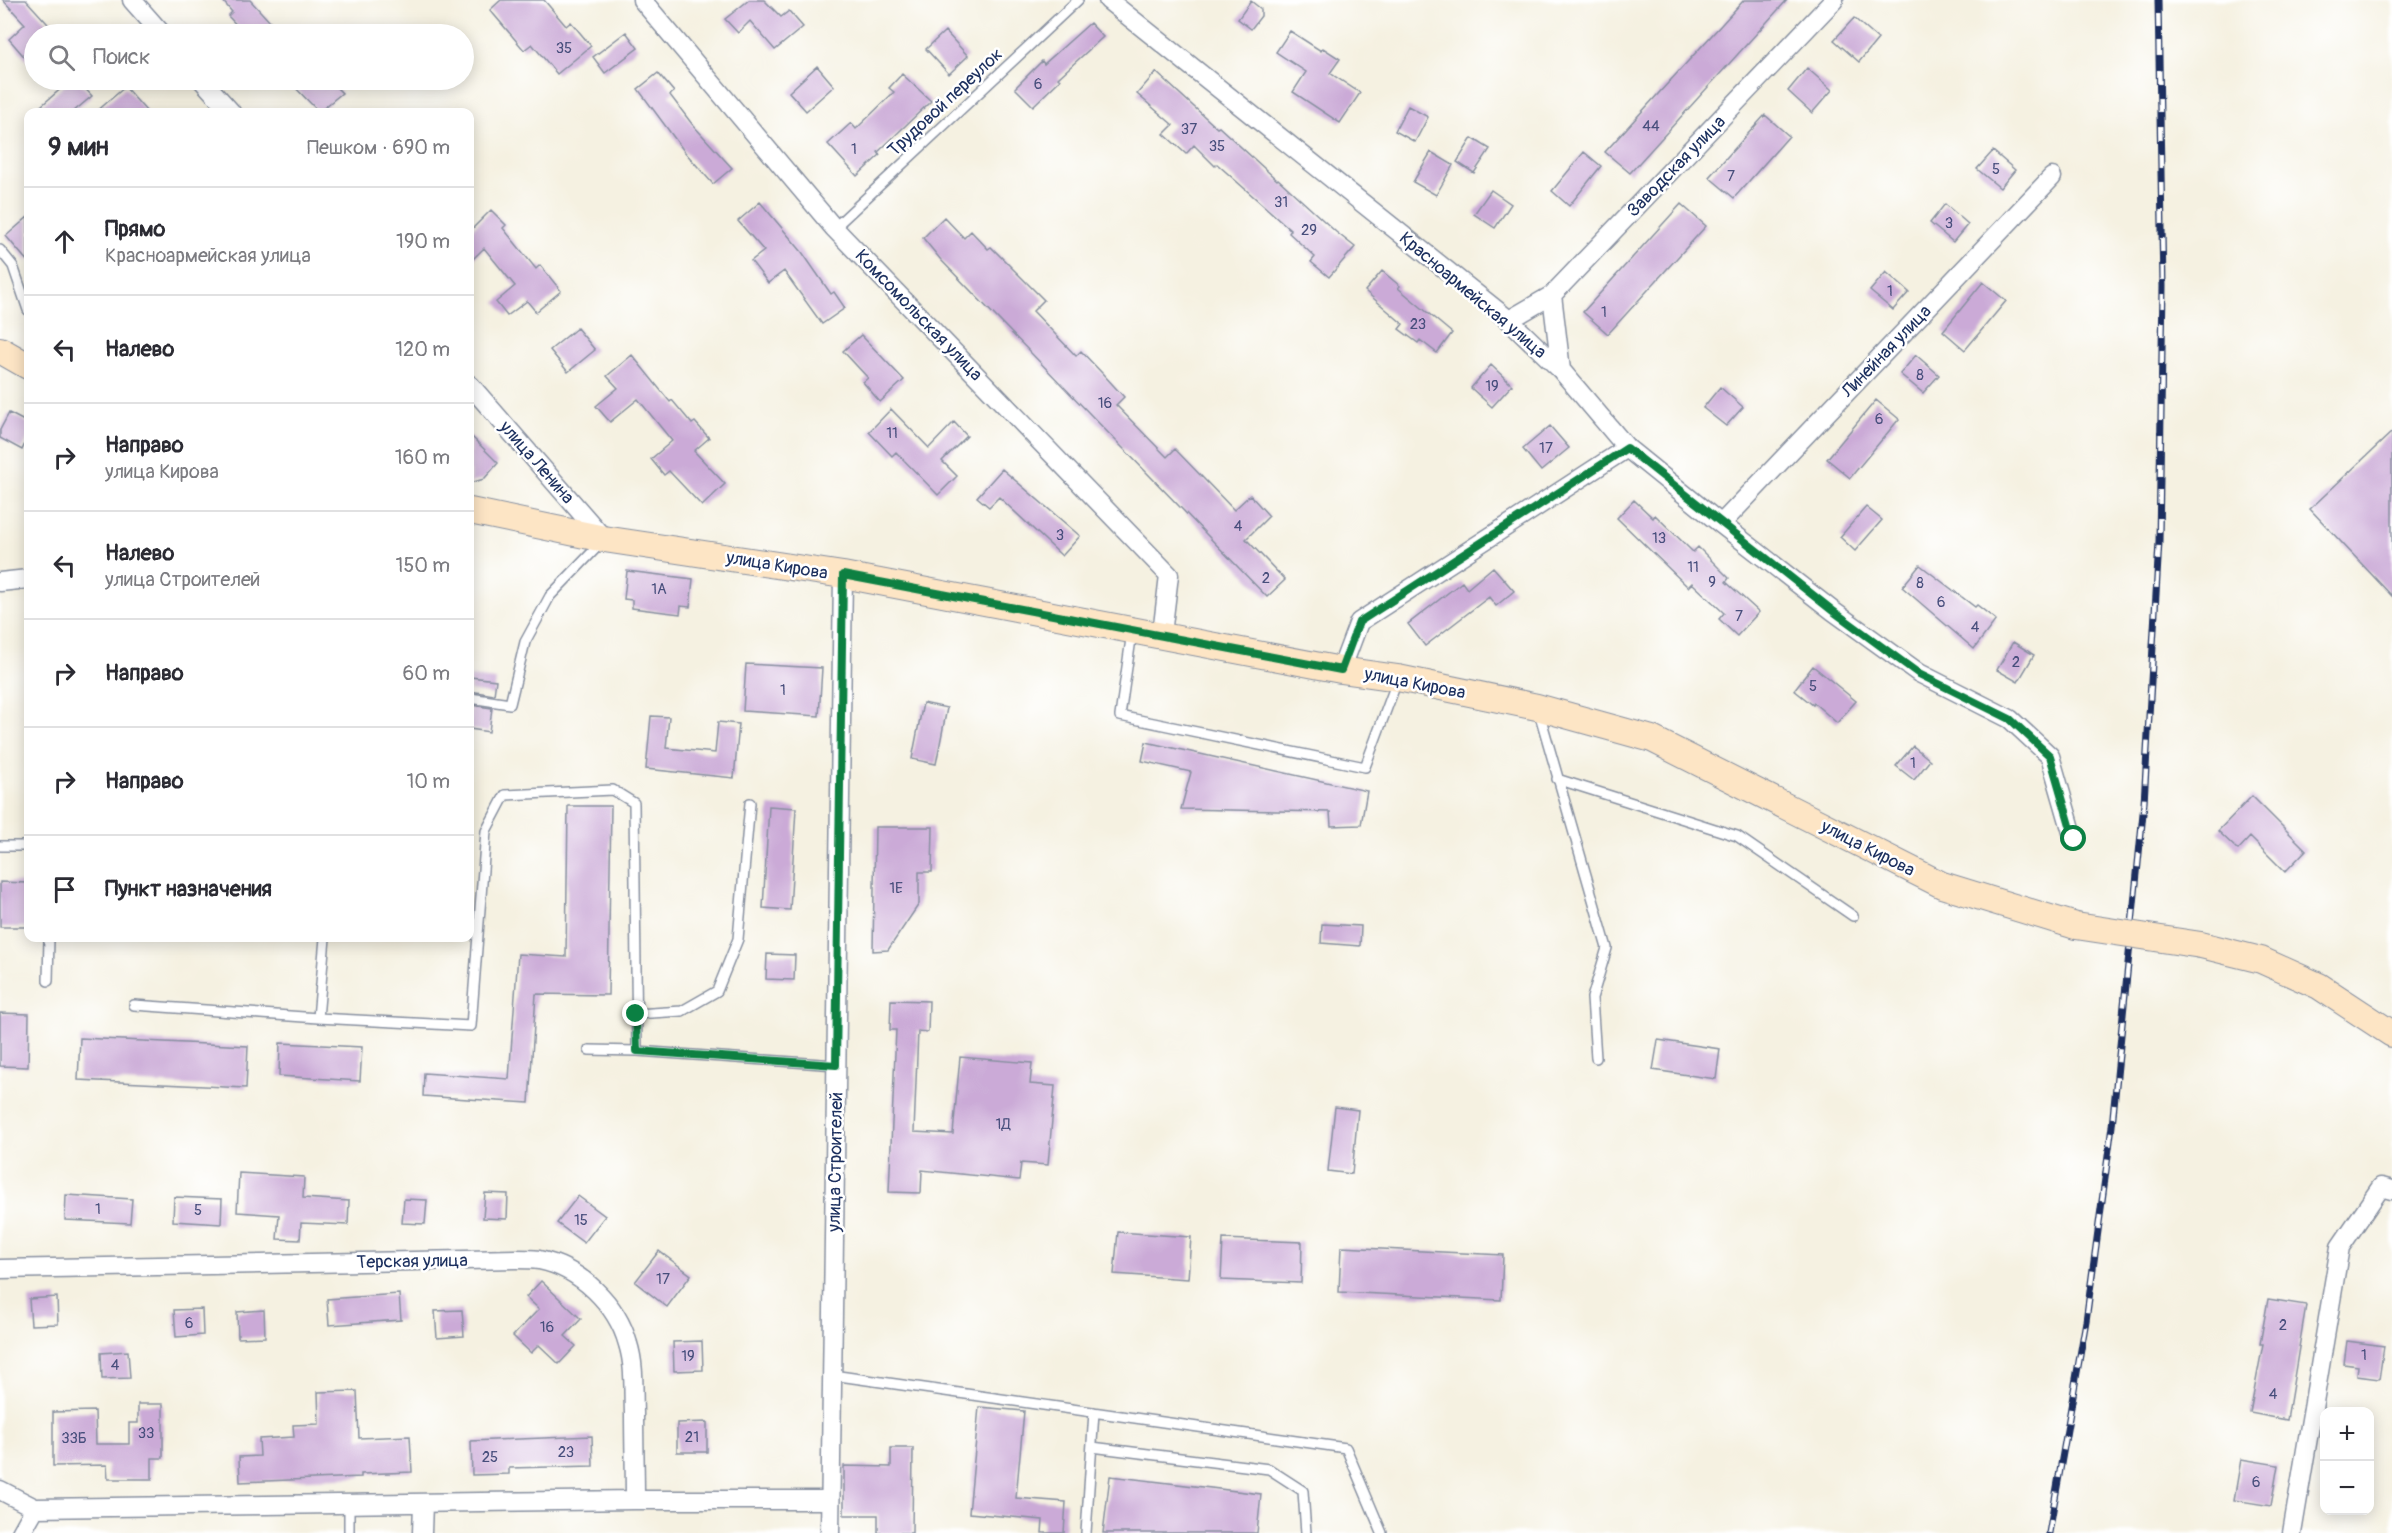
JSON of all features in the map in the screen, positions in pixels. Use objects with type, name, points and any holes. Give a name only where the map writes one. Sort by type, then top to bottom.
[{"type":"main road","points":[[0,350],[24,364]]},
{"type":"main road","name":"улица Кирова","points":[[474,512],[604,539],[843,575],[1132,628],[1538,707],[1652,739],[1942,885],[2076,926],[2200,945],[2261,960],[2319,986],[2392,1034]]},
{"type":"street","points":[[132,0],[153,24]]},
{"type":"street","name":"Комсомольская улица","points":[[642,0],[834,228],[1169,575],[1162,634]]},
{"type":"street","name":"Красноармейская улица","points":[[1108,0],[1509,320],[1561,370],[1627,448],[1721,524],[1919,674],[2010,719],[2050,756],[2074,839]]},
{"type":"street","name":"Заводская улица","points":[[1509,320],[1552,296],[1834,0]]},
{"type":"street","points":[[211,90],[227,108]]},
{"type":"street","name":"Линейная улица","points":[[1721,524],[2052,177]]},
{"type":"street","points":[[1552,296],[1561,370]]},
{"type":"street","name":"улица Ленина","points":[[474,390],[604,539]]},
{"type":"street","points":[[1341,670],[1359,622],[1627,448]]},
{"type":"street","name":"улица Строителей","points":[[830,1533],[843,575]]},
{"type":"street","points":[[0,582],[24,579]]},
{"type":"street","points":[[2292,1533],[2340,1247],[2381,1186],[2392,1190]]},
{"type":"street","name":"Терская улица","points":[[0,1269],[516,1258],[539,1260],[563,1268],[585,1281],[603,1299],[618,1320],[628,1343],[633,1368],[635,1500]]},
{"type":"street","points":[[0,1490],[35,1508],[635,1500],[830,1500]]},
{"type":"street","points":[[422,1533],[423,1503]]},
{"type":"street","points":[[21,1533],[35,1508]]},
{"type":"lane","name":"Трудовой переулок","points":[[834,228],[1078,0]]},
{"type":"lane","points":[[0,250],[13,266],[24,298]]},
{"type":"lane","points":[[474,699],[510,704],[525,642],[550,596],[604,539]]},
{"type":"lane","points":[[1132,628],[1120,716],[1365,767],[1398,678]]},
{"type":"lane","points":[[1538,707],[1607,948],[1592,998],[1596,1058]]},
{"type":"lane","points":[[1557,779],[1737,836],[1853,916]]},
{"type":"lane","points":[[134,1005],[471,1026],[486,831],[505,795],[613,790],[634,803],[637,1051]]},
{"type":"lane","points":[[636,1014],[682,1011],[717,991],[738,939],[750,803]]},
{"type":"lane","points":[[0,846],[24,846]]},
{"type":"lane","points":[[48,981],[49,942]]},
{"type":"lane","points":[[318,1018],[325,942]]},
{"type":"lane","points":[[589,1050],[637,1051],[836,1065]]},
{"type":"lane","points":[[832,1375],[1346,1448],[1382,1533]]},
{"type":"lane","points":[[1086,1533],[1094,1412]]},
{"type":"lane","points":[[1092,1447],[1269,1469],[1303,1491],[1306,1533]]},
{"type":"lane","points":[[349,1504],[349,1533]]},
{"type":"building","points":[[3,0],[26,0],[48,24],[25,24]]},
{"type":"building","points":[[222,0],[250,0],[272,24],[236,24],[228,16],[232,12]]},
{"type":"building","points":[[501,0],[544,0],[566,26],[571,22],[591,46],[557,74],[532,44],[524,50],[490,10]]},
{"type":"building","points":[[749,0],[764,0],[781,17],[789,11],[803,27],[775,50],[750,21],[738,33],[725,19]]},
{"type":"building","points":[[1744,0],[1787,0],[1630,173],[1605,152]]},
{"type":"building","points":[[1251,1],[1261,9],[1261,16],[1251,29],[1238,19]]},
{"type":"building","points":[[1854,18],[1878,39],[1859,62],[1834,40]]},
{"type":"building","points":[[1090,23],[1103,37],[1058,78],[1060,80],[1033,106],[1015,88],[1042,61],[1044,64]]},
{"type":"building","points":[[24,25],[24,56],[9,39]]},
{"type":"building","points":[[945,31],[968,56],[949,74],[926,49]]},
{"type":"building","points":[[1290,31],[1321,51],[1323,48],[1340,59],[1330,73],[1360,93],[1340,123],[1293,92],[1306,72],[1276,52]]},
{"type":"building","points":[[626,32],[638,48],[605,73],[593,57]]},
{"type":"building","points":[[817,66],[834,86],[806,111],[789,92]]},
{"type":"building","points":[[1807,68],[1832,90],[1812,113],[1788,91]]},
{"type":"building","points":[[1156,72],[1355,247],[1329,277],[1311,262],[1315,257],[1289,233],[1291,230],[1217,164],[1215,166],[1194,145],[1186,154],[1164,134],[1173,125],[1137,94]]},
{"type":"building","points":[[658,73],[674,92],[670,95],[692,124],[732,168],[713,184],[684,151],[638,89]]},
{"type":"building","points":[[902,74],[931,101],[878,152],[880,155],[857,176],[828,144],[851,123],[856,129],[894,92],[889,88]]},
{"type":"building","points":[[59,90],[86,90],[92,96],[78,108],[39,108]]},
{"type":"building","points":[[122,90],[128,90],[143,108],[101,108]]},
{"type":"building","points":[[298,90],[339,90],[342,93],[324,108],[315,108]]},
{"type":"building","points":[[1408,106],[1428,117],[1415,142],[1395,131]]},
{"type":"building","points":[[1765,115],[1789,136],[1734,198],[1709,177]]},
{"type":"building","points":[[1472,138],[1490,149],[1474,173],[1457,162]]},
{"type":"building","points":[[1993,151],[2015,170],[2000,188],[1977,169]]},
{"type":"building","points":[[1431,152],[1453,165],[1436,195],[1413,182]]},
{"type":"building","points":[[1584,152],[1601,166],[1569,206],[1552,191]]},
{"type":"building","points":[[1491,190],[1511,204],[1495,228],[1474,214]]},
{"type":"building","points":[[760,202],[802,252],[831,294],[834,292],[845,308],[822,324],[784,271],[768,283],[751,261],[764,251],[738,221]]},
{"type":"building","points":[[1681,204],[1706,226],[1608,334],[1583,312]]},
{"type":"building","points":[[1945,204],[1968,224],[1953,242],[1930,223]]},
{"type":"building","points":[[491,210],[506,225],[503,228],[536,269],[540,265],[561,291],[536,312],[527,301],[507,316],[496,302],[515,286],[484,248],[474,258],[474,227]]},
{"type":"building","points":[[944,217],[964,238],[971,231],[988,249],[991,247],[1044,300],[1033,311],[1076,356],[1081,351],[1102,373],[1124,397],[1116,405],[1167,457],[1175,449],[1234,510],[1250,495],[1269,516],[1246,539],[1285,580],[1267,597],[941,260],[923,238]]},
{"type":"building","points":[[24,220],[24,257],[6,236]]},
{"type":"building","points":[[1382,271],[1400,286],[1398,288],[1452,333],[1437,353],[1420,340],[1418,343],[1399,329],[1403,324],[1365,291]]},
{"type":"building","points":[[1886,272],[1909,292],[1893,310],[1870,291]]},
{"type":"building","points":[[1983,282],[2006,301],[1965,350],[1943,331]]},
{"type":"building","points":[[577,328],[595,350],[568,372],[550,350]]},
{"type":"building","points":[[861,335],[904,380],[880,402],[863,382],[868,378],[843,351]]},
{"type":"building","points":[[632,355],[670,402],[672,400],[692,424],[695,422],[709,438],[694,451],[725,484],[702,506],[669,471],[664,475],[651,459],[672,441],[638,399],[610,422],[596,406],[618,388],[607,376]]},
{"type":"building","points":[[1916,355],[1939,375],[1923,393],[1900,374]]},
{"type":"building","points":[[1491,365],[1512,385],[1492,407],[1471,388]]},
{"type":"building","points":[[1720,387],[1743,407],[1726,426],[1703,408]]},
{"type":"building","points":[[1876,400],[1899,419],[1850,478],[1827,459]]},
{"type":"building","points":[[891,409],[929,448],[954,422],[967,436],[942,461],[957,476],[938,495],[896,452],[892,456],[869,432]]},
{"type":"building","points":[[9,413],[24,421],[22,450],[0,438],[0,430]]},
{"type":"building","points":[[1550,426],[1569,448],[1541,471],[1523,449]]},
{"type":"building","points":[[2392,432],[2392,596],[2310,509]]},
{"type":"building","points":[[474,439],[498,463],[484,479],[474,482]]},
{"type":"building","points":[[1002,469],[1080,536],[1062,556],[999,497],[989,507],[977,497]]},
{"type":"building","points":[[1634,500],[1653,518],[1655,515],[1693,552],[1698,547],[1729,578],[1726,582],[1759,612],[1737,636],[1719,619],[1724,613],[1692,583],[1688,587],[1617,518]]},
{"type":"building","points":[[1866,507],[1882,520],[1855,551],[1840,537]]},
{"type":"building","points":[[1920,565],[1996,620],[1974,649],[1902,587]]},
{"type":"building","points":[[1493,567],[1514,591],[1496,606],[1489,597],[1425,646],[1408,624],[1462,582],[1467,589]]},
{"type":"building","points":[[627,571],[693,579],[690,607],[681,606],[680,614],[632,608],[632,600],[624,599]]},
{"type":"building","points":[[2013,642],[2034,655],[2018,682],[1997,670]]},
{"type":"building","points":[[746,664],[822,668],[819,716],[743,711]]},
{"type":"building","points":[[1813,666],[1856,701],[1837,723],[1814,703],[1813,705],[1794,690]]},
{"type":"building","points":[[474,677],[496,680],[494,695],[474,692]]},
{"type":"building","points":[[923,703],[947,708],[936,764],[912,759]]},
{"type":"building","points":[[474,706],[492,708],[489,732],[474,730]]},
{"type":"building","points":[[651,716],[669,717],[666,748],[715,753],[718,722],[739,724],[734,778],[646,769]]},
{"type":"building","points":[[1146,742],[1367,791],[1361,825],[1331,826],[1330,812],[1181,809],[1191,772],[1142,761]]},
{"type":"building","points":[[1913,746],[1930,760],[1914,780],[1896,766]]},
{"type":"building","points":[[2252,796],[2306,850],[2285,872],[2250,837],[2238,850],[2218,831]]},
{"type":"building","points":[[568,806],[611,806],[608,995],[536,994],[529,1103],[423,1096],[424,1073],[509,1079],[518,954],[566,957]]},
{"type":"building","points":[[769,806],[796,808],[790,910],[763,908]]},
{"type":"building","points":[[875,827],[933,827],[932,872],[919,872],[919,904],[888,950],[873,951]]},
{"type":"building","points":[[0,882],[24,883],[24,927],[0,927]]},
{"type":"building","points":[[1322,924],[1361,926],[1360,946],[1321,943]]},
{"type":"building","points":[[767,954],[795,955],[794,980],[766,979]]},
{"type":"building","points":[[891,1000],[929,1001],[928,1032],[918,1031],[914,1132],[953,1134],[960,1057],[1032,1063],[1030,1084],[1055,1086],[1048,1165],[1021,1163],[1019,1180],[922,1170],[921,1193],[889,1192],[896,1030],[890,1030]]},
{"type":"building","points":[[0,1013],[29,1014],[28,1067],[0,1066]]},
{"type":"building","points":[[80,1038],[248,1046],[246,1088],[78,1080]]},
{"type":"building","points":[[1658,1040],[1720,1049],[1716,1079],[1653,1070]]},
{"type":"building","points":[[280,1043],[362,1047],[360,1081],[279,1076]]},
{"type":"building","points":[[1335,1107],[1358,1110],[1352,1174],[1328,1171]]},
{"type":"building","points":[[239,1173],[304,1177],[303,1198],[349,1201],[348,1225],[301,1223],[300,1240],[277,1239],[279,1215],[237,1212]]},
{"type":"building","points":[[485,1193],[508,1194],[507,1219],[483,1218]]},
{"type":"building","points":[[66,1195],[132,1199],[130,1223],[65,1220]]},
{"type":"building","points":[[578,1196],[605,1216],[584,1243],[557,1223]]},
{"type":"building","points":[[174,1197],[222,1199],[221,1224],[173,1221]]},
{"type":"building","points":[[404,1199],[427,1200],[425,1224],[402,1223]]},
{"type":"building","points":[[1118,1232],[1191,1237],[1188,1279],[1114,1274]]},
{"type":"building","points":[[1223,1239],[1302,1242],[1301,1283],[1221,1280]]},
{"type":"building","points":[[1341,1247],[1503,1255],[1501,1300],[1339,1292]]},
{"type":"building","points":[[659,1251],[691,1275],[667,1307],[635,1282]]},
{"type":"building","points":[[541,1281],[581,1319],[565,1336],[576,1346],[559,1364],[539,1345],[531,1353],[513,1336],[539,1309],[526,1297]]},
{"type":"building","points":[[399,1294],[401,1320],[329,1325],[327,1299]]},
{"type":"building","points":[[57,1297],[58,1324],[31,1325],[29,1299]]},
{"type":"building","points":[[2268,1299],[2306,1305],[2287,1420],[2250,1413],[2263,1344],[2260,1344]]},
{"type":"building","points":[[202,1309],[203,1335],[176,1337],[174,1310]]},
{"type":"building","points":[[264,1310],[265,1337],[238,1338],[237,1312]]},
{"type":"building","points":[[462,1310],[464,1336],[437,1338],[435,1311]]},
{"type":"building","points":[[702,1341],[703,1370],[674,1371],[673,1342]]},
{"type":"building","points":[[2347,1341],[2384,1346],[2379,1379],[2357,1376],[2358,1366],[2344,1364]]},
{"type":"building","points":[[128,1351],[130,1378],[102,1379],[101,1353]]},
{"type":"building","points":[[357,1391],[359,1438],[410,1436],[412,1472],[361,1474],[361,1477],[240,1482],[239,1457],[260,1456],[259,1439],[294,1437],[293,1425],[319,1424],[318,1392]]},
{"type":"building","points":[[138,1404],[163,1404],[163,1458],[152,1458],[152,1479],[108,1479],[107,1465],[53,1466],[53,1412],[95,1411],[96,1444],[129,1444],[129,1423],[138,1423]]},
{"type":"building","points":[[979,1407],[1024,1411],[1016,1498],[1066,1502],[1064,1533],[1042,1533],[1043,1520],[969,1513]]},
{"type":"building","points":[[707,1422],[707,1452],[677,1452],[677,1423]]},
{"type":"building","points":[[592,1436],[593,1466],[509,1468],[509,1474],[472,1475],[471,1441]]},
{"type":"building","points":[[891,1448],[913,1448],[912,1533],[878,1533],[878,1515],[844,1515],[844,1466],[891,1467]]},
{"type":"building","points":[[2241,1459],[2278,1465],[2271,1506],[2234,1500]]},
{"type":"building","points":[[1110,1476],[1261,1494],[1257,1533],[1103,1533]]},
{"type":"railway","points":[[2049,1533],[2086,1321],[2112,1126],[2144,803],[2159,542],[2163,286],[2158,0]]},
{"type":"route","points":[[636,1014],[637,1051],[836,1065],[843,575],[1162,634],[1341,670],[1359,622],[1627,448],[1833,611],[1919,674],[2010,719],[2050,756],[2074,839]]}]
